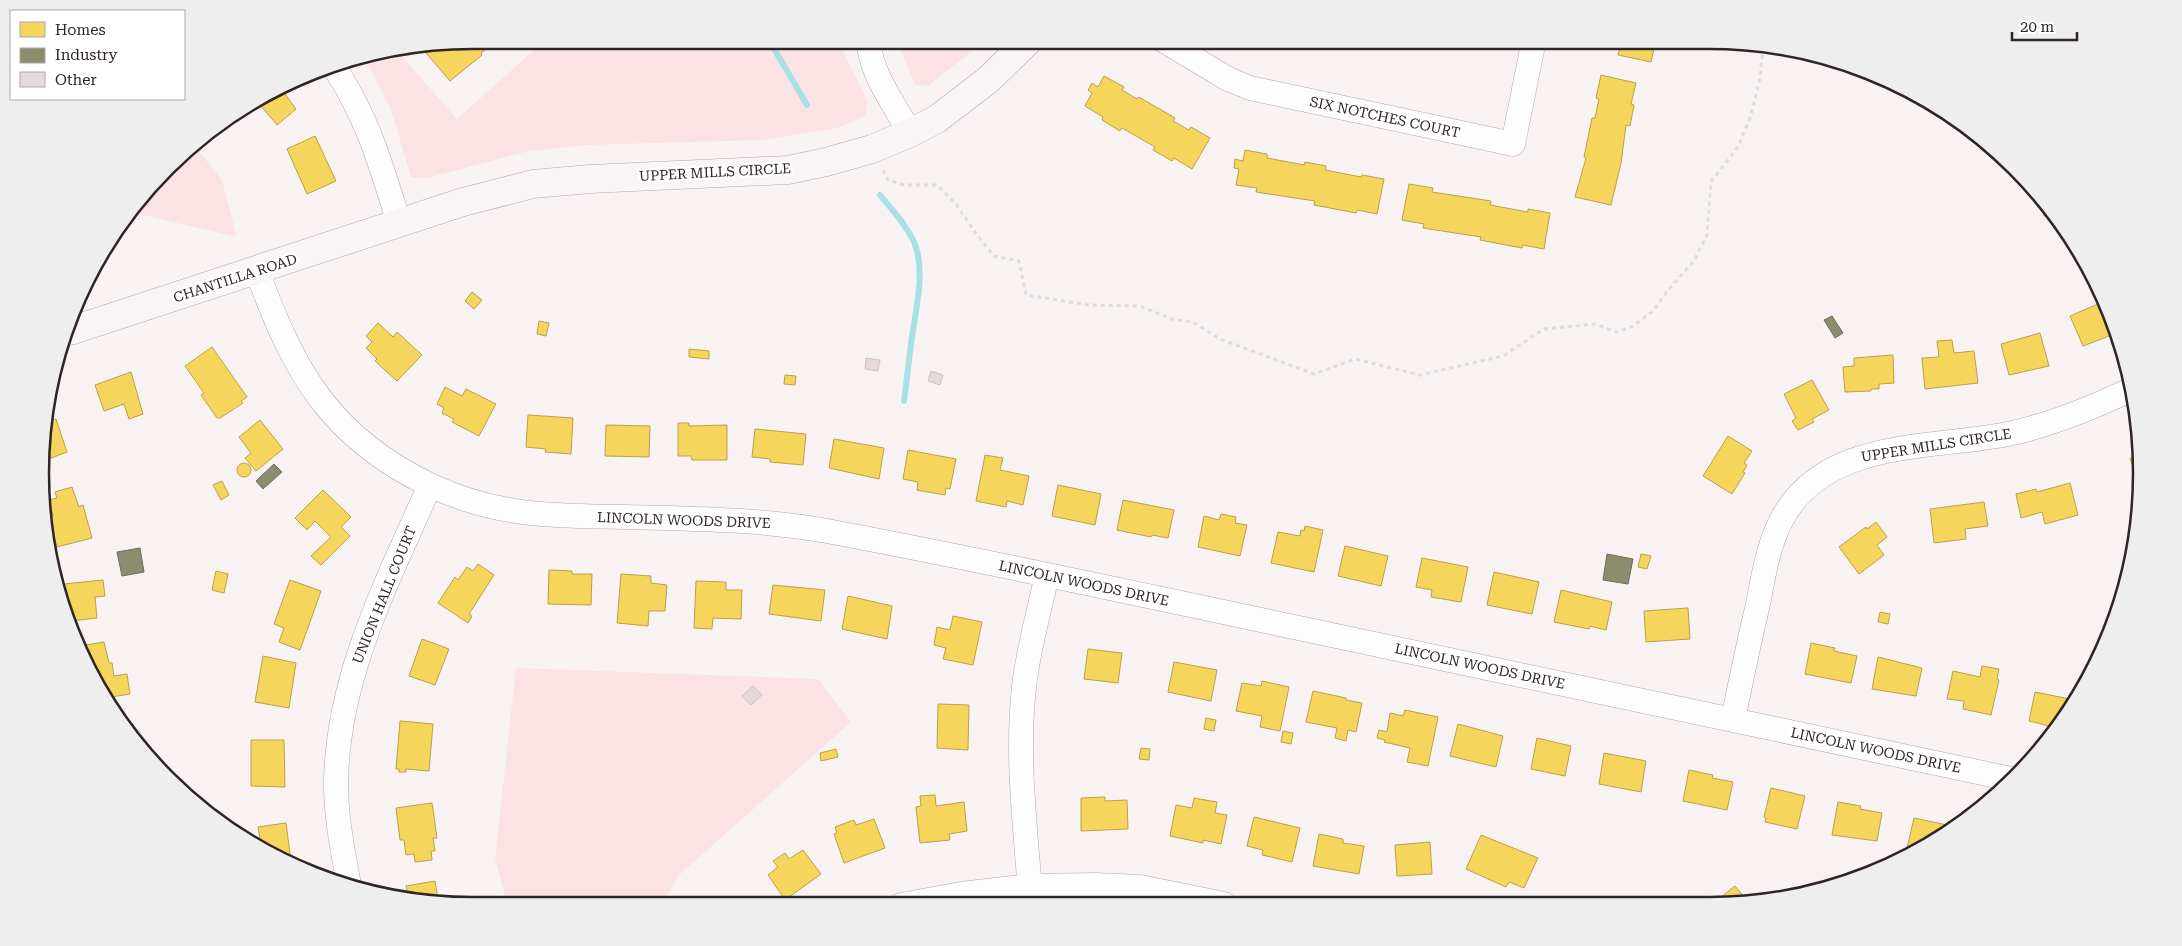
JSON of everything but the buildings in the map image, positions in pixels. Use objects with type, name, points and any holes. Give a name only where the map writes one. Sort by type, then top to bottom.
[{"type":"street","points":[[869,49],[878,75],[910,133]]},
{"type":"street","name":"UPPER MILLS CIRCLE","points":[[399,223],[463,202],[533,184],[628,176],[788,170],[826,162],[872,148],[910,133],[936,119],[963,100],[1021,49]]},
{"type":"street","name":"SIX NOTCHES COURT","points":[[1178,49],[1228,79],[1250,88],[1513,144],[1532,49]]},
{"type":"street","points":[[337,71],[362,113],[399,223]]},
{"type":"street","name":"CHANTILLA ROAD","points":[[74,330],[399,223]]},
{"type":"street","name":"LINCOLN WOODS DRIVE","points":[[257,271],[288,350],[309,384],[329,410],[351,433],[379,455],[430,485],[474,502],[510,512],[554,516],[767,522],[822,530],[1047,575],[2004,778]]},
{"type":"street","name":"UPPER MILLS CIRCLE","points":[[1732,719],[1768,555],[1778,527],[1792,503],[1808,487],[1830,469],[1854,458],[1974,440],[2048,424],[2094,408],[2125,392]]},
{"type":"street","name":"UNION HALL COURT","points":[[348,878],[339,822],[336,784],[344,705],[365,633],[430,485]]},
{"type":"street","points":[[1031,895],[1021,779],[1021,728],[1024,686],[1047,575]]},
{"type":"street","points":[[945,897],[961,894],[1031,895],[1095,884],[1140,887],[1189,897]]},
{"type":"path","points":[[872,148],[888,180],[904,185],[938,185],[956,204],[994,256],[1019,261],[1026,295],[1089,305],[1139,306],[1172,319],[1192,322],[1220,339],[1314,374],[1354,359],[1420,376],[1503,356],[1544,328],[1595,324],[1617,332],[1633,326],[1653,311],[1669,289],[1694,261],[1707,235],[1711,182],[1738,147],[1751,115],[1760,78],[1763,52]]},
{"type":"shaded area","points":[[535,49],[842,49],[868,102],[865,116],[837,128],[762,140],[586,145],[529,151],[427,178],[411,177],[390,107],[366,62],[401,55],[457,119]]},
{"type":"shaded area","points":[[901,49],[975,49],[928,86],[915,85]]},
{"type":"shaded area","points":[[198,150],[222,180],[237,237],[137,214],[173,173]]},
{"type":"shaded area","points":[[516,668],[818,679],[851,722],[678,876],[666,897],[506,897],[495,859]]},
{"type":"waterway","points":[[774,49],[807,105]]},
{"type":"waterway","points":[[880,195],[911,235],[918,253],[919,289],[904,401]]}]
